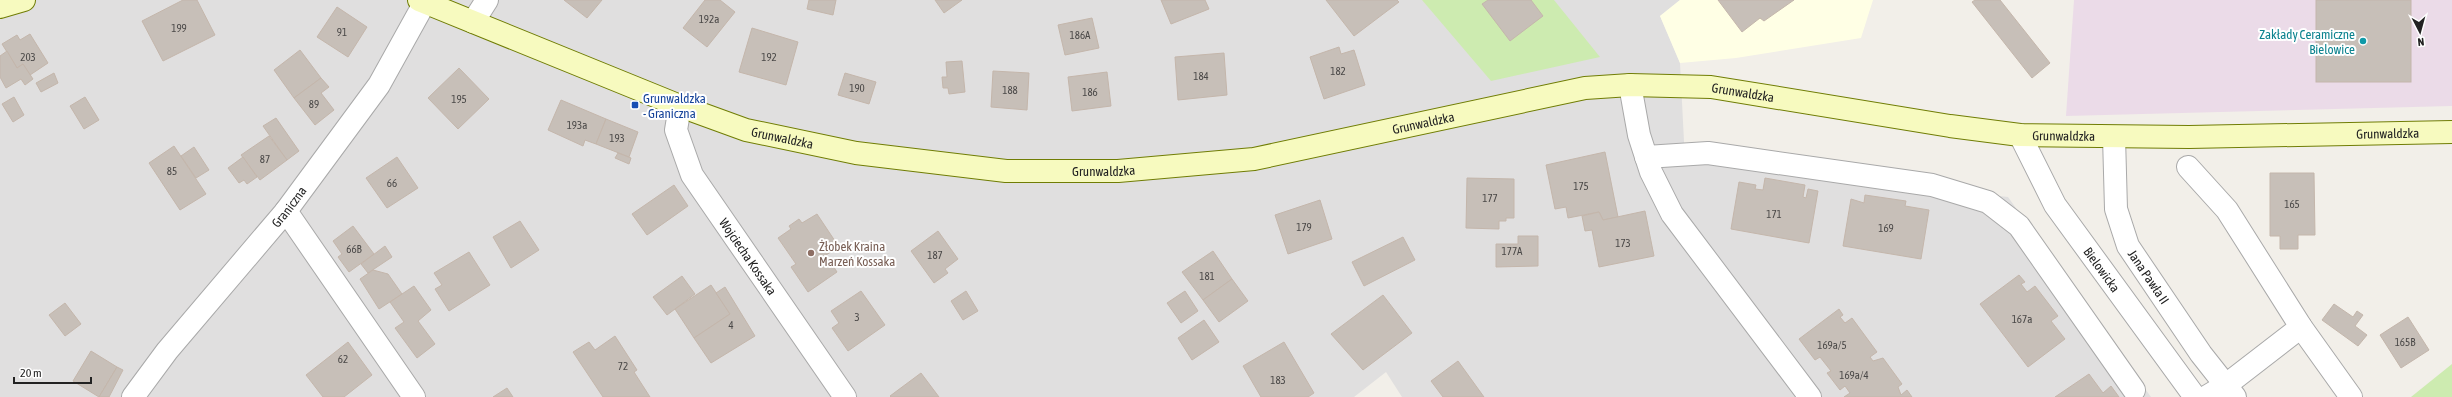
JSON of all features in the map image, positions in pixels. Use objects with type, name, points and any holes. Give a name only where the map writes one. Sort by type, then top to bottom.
[{"type":"street","points":[[0,7],[24,0]]},
{"type":"street","points":[[473,22],[487,0]]},
{"type":"street","name":"Grunwaldzka","points":[[422,1],[680,106],[746,130],[784,139],[871,155],[1006,171],[1110,172],[1254,159],[1585,88],[1630,85],[1711,87],[1950,126],[2020,135],[2114,138],[2452,132]]},
{"type":"street","name":"Graniczna","points":[[134,397],[167,351],[286,211],[379,85],[422,1]]},
{"type":"street","points":[[1630,85],[1639,135],[1646,157],[1651,172],[1672,214],[1810,397]]},
{"type":"street","name":"Wojciecha Kossaka","points":[[680,106],[676,130],[692,175],[845,397]]},
{"type":"street","name":"Bielowicka","points":[[2020,135],[2055,205],[2195,397]]},
{"type":"street","name":"Jana Pawła II","points":[[2114,138],[2116,209],[2128,246],[2201,354],[2231,391]]},
{"type":"street","points":[[1646,157],[1708,153],[1932,185],[1988,202],[2019,226],[2134,390]]},
{"type":"street","points":[[2188,167],[2227,210],[2301,326],[2351,397]]},
{"type":"street","points":[[286,211],[414,397]]},
{"type":"street","points":[[2206,397],[2231,391],[2301,326]]},
{"type":"shaded area","points":[[0,0],[1680,0],[1660,16],[1680,63],[1685,161],[2008,197],[2151,397],[1402,397],[1386,372],[1354,397],[0,397]]},
{"type":"shaded area","points":[[1680,0],[1873,0],[1861,38],[1736,58],[1680,63],[1660,16]]},
{"type":"shaded area","points":[[2074,0],[2452,0],[2452,106],[2066,116]]},
{"type":"green space","points":[[1422,0],[1554,0],[1600,57],[1491,81]]},
{"type":"green space","points":[[2452,364],[2452,397],[2411,397]]},
{"type":"building","points":[[183,0],[197,0],[215,35],[163,61],[142,21]]},
{"type":"building","points":[[564,0],[602,0],[587,18]]},
{"type":"building","points":[[705,0],[720,0],[735,12],[707,47],[683,28]]},
{"type":"building","points":[[809,0],[836,0],[833,15],[807,9]]},
{"type":"building","points":[[935,0],[962,0],[944,13]]},
{"type":"building","points":[[1161,0],[1205,0],[1209,9],[1171,24]]},
{"type":"building","points":[[1326,0],[1397,0],[1399,2],[1354,36]]},
{"type":"building","points":[[1488,0],[1531,0],[1543,16],[1510,41],[1482,4]]},
{"type":"building","points":[[1718,0],[1794,0],[1764,21],[1760,18],[1742,32]]},
{"type":"building","points":[[1975,0],[2000,0],[2050,63],[2032,78],[1972,2]]},
{"type":"building","name":"Zakłady Ceramiczne Bielowice","points":[[2316,0],[2411,0],[2411,82],[2316,82]]},
{"type":"building","points":[[337,7],[367,27],[348,57],[317,37]]},
{"type":"building","points":[[1092,18],[1099,48],[1065,55],[1058,25]]},
{"type":"building","points":[[752,28],[798,42],[786,85],[739,72]]},
{"type":"building","points":[[30,34],[48,63],[30,75],[23,64],[17,68],[2,44],[17,35],[20,40]]},
{"type":"building","points":[[1339,47],[1341,54],[1354,50],[1365,85],[1324,99],[1310,57]]},
{"type":"building","points":[[300,50],[321,78],[294,98],[274,70]]},
{"type":"building","points":[[7,51],[17,68],[23,64],[33,79],[25,85],[21,79],[6,88],[0,77],[0,56]]},
{"type":"building","points":[[1224,53],[1227,95],[1178,100],[1175,57]]},
{"type":"building","points":[[962,61],[965,92],[949,94],[948,88],[943,88],[942,77],[947,77],[946,62]]},
{"type":"building","points":[[459,68],[489,99],[458,129],[428,98]]},
{"type":"building","points":[[993,71],[1029,73],[1027,110],[991,107]]},
{"type":"building","points":[[1107,72],[1111,106],[1072,111],[1068,77]]},
{"type":"building","points":[[54,73],[58,83],[41,92],[36,83]]},
{"type":"building","points":[[845,73],[876,82],[869,104],[838,95]]},
{"type":"building","points":[[321,78],[329,87],[321,93],[334,110],[315,125],[294,98]]},
{"type":"building","points":[[14,97],[24,115],[13,122],[2,104]]},
{"type":"building","points":[[85,97],[99,120],[84,129],[70,106]]},
{"type":"building","points":[[561,100],[606,119],[596,144],[585,140],[583,146],[548,130]]},
{"type":"building","points":[[276,118],[299,151],[287,160],[263,126]]},
{"type":"building","points":[[606,119],[638,132],[629,157],[596,144]]},
{"type":"building","points":[[269,136],[287,160],[260,180],[241,155]]},
{"type":"building","points":[[174,146],[206,194],[180,210],[149,163]]},
{"type":"building","points":[[194,147],[209,170],[196,178],[181,156]]},
{"type":"building","points":[[1605,152],[1618,217],[1603,220],[1599,212],[1568,218],[1566,207],[1555,209],[1546,165]]},
{"type":"building","points":[[618,153],[631,158],[629,164],[615,158]]},
{"type":"building","points":[[243,157],[257,177],[247,184],[244,180],[239,183],[228,168]]},
{"type":"building","points":[[397,157],[418,188],[387,208],[366,178]]},
{"type":"building","points":[[2270,173],[2314,173],[2315,235],[2298,235],[2298,249],[2280,249],[2280,236],[2270,236]]},
{"type":"building","points":[[1467,178],[1514,179],[1514,218],[1506,218],[1506,221],[1499,221],[1499,229],[1466,228]]},
{"type":"building","points":[[1765,178],[1805,185],[1803,197],[1806,198],[1808,189],[1818,191],[1809,243],[1731,229],[1739,182],[1756,185],[1755,189],[1763,190]]},
{"type":"building","points":[[674,185],[688,206],[647,235],[632,214]]},
{"type":"building","points":[[1865,195],[1906,201],[1905,206],[1929,210],[1921,259],[1843,246],[1851,199],[1864,203]]},
{"type":"building","points":[[1320,200],[1332,239],[1288,254],[1275,215]]},
{"type":"building","points":[[1645,211],[1654,256],[1599,267],[1592,230],[1585,231],[1582,216],[1599,212],[1603,220]]},
{"type":"building","points":[[817,214],[839,247],[826,255],[837,272],[808,292],[791,267],[796,264],[778,238],[791,229],[789,226],[799,219],[802,223]]},
{"type":"building","points":[[520,221],[539,250],[511,268],[493,237]]},
{"type":"building","points":[[353,226],[374,254],[349,272],[338,257],[342,254],[333,241]]},
{"type":"building","points":[[938,231],[958,259],[945,269],[948,273],[934,283],[911,251]]},
{"type":"building","points":[[1518,236],[1538,236],[1538,266],[1496,267],[1496,244],[1518,244]]},
{"type":"building","points":[[1403,237],[1415,260],[1364,286],[1352,262]]},
{"type":"building","points":[[385,246],[392,257],[368,273],[361,264]]},
{"type":"building","points":[[1213,251],[1232,279],[1203,300],[1182,272]]},
{"type":"building","points":[[469,252],[490,285],[449,311],[435,289],[442,285],[434,273]]},
{"type":"building","points":[[373,270],[388,274],[402,294],[379,309],[360,279]]},
{"type":"building","points":[[2019,275],[2025,282],[2021,284],[2027,292],[2035,286],[2058,316],[2051,321],[2065,339],[2028,367],[1980,304]]},
{"type":"building","points":[[682,276],[695,294],[667,315],[653,297]]},
{"type":"building","points":[[1232,279],[1248,301],[1219,322],[1203,300]]},
{"type":"building","points":[[711,285],[730,314],[694,338],[675,309]]},
{"type":"building","points":[[414,286],[431,310],[418,321],[435,344],[417,358],[395,328],[404,322],[390,302]]},
{"type":"building","points":[[725,287],[755,336],[711,363],[694,338],[730,314],[716,293]]},
{"type":"building","points":[[861,291],[885,325],[848,351],[832,328],[839,323],[831,311]]},
{"type":"building","points":[[966,291],[978,311],[963,320],[951,301]]},
{"type":"building","points":[[1185,291],[1198,311],[1181,323],[1167,303]]},
{"type":"building","points":[[1383,295],[1412,333],[1363,370],[1331,334]]},
{"type":"building","points":[[65,303],[81,324],[65,336],[49,315]]},
{"type":"building","points":[[2334,304],[2353,317],[2357,311],[2363,315],[2355,326],[2367,335],[2358,346],[2322,320]]},
{"type":"building","points":[[1839,309],[1843,315],[1840,317],[1845,323],[1852,318],[1877,352],[1870,357],[1873,361],[1883,358],[1902,384],[1898,387],[1901,395],[1907,390],[1912,397],[1844,397],[1850,393],[1845,386],[1840,390],[1827,373],[1831,371],[1820,357],[1815,360],[1799,339]]},
{"type":"building","points":[[2408,317],[2429,350],[2401,368],[2380,335]]},
{"type":"building","points":[[1204,320],[1219,342],[1192,360],[1178,338]]},
{"type":"building","points":[[615,336],[637,370],[634,372],[650,397],[603,397],[573,352],[589,342],[595,350]]},
{"type":"building","points":[[348,342],[372,375],[344,397],[323,397],[306,375]]},
{"type":"building","points":[[1284,342],[1314,393],[1308,397],[1261,397],[1243,366]]},
{"type":"building","points":[[91,351],[117,367],[99,397],[73,381]]},
{"type":"building","points":[[1458,361],[1484,397],[1443,397],[1431,381]]},
{"type":"building","points":[[117,367],[123,370],[109,397],[99,397]]},
{"type":"building","points":[[921,373],[939,397],[890,396]]},
{"type":"building","points":[[2089,374],[2103,393],[2111,386],[2119,397],[2055,397]]},
{"type":"building","points":[[507,388],[513,397],[493,397]]},
{"type":"place","name":"Zakłady Ceramiczne Bielowice","points":[[2363,41]]},
{"type":"place","name":"Grunwaldzka - Graniczna","points":[[635,105]]},
{"type":"place","name":"Żłobek Kraina Marzeń Kossaka","points":[[811,253]]}]
